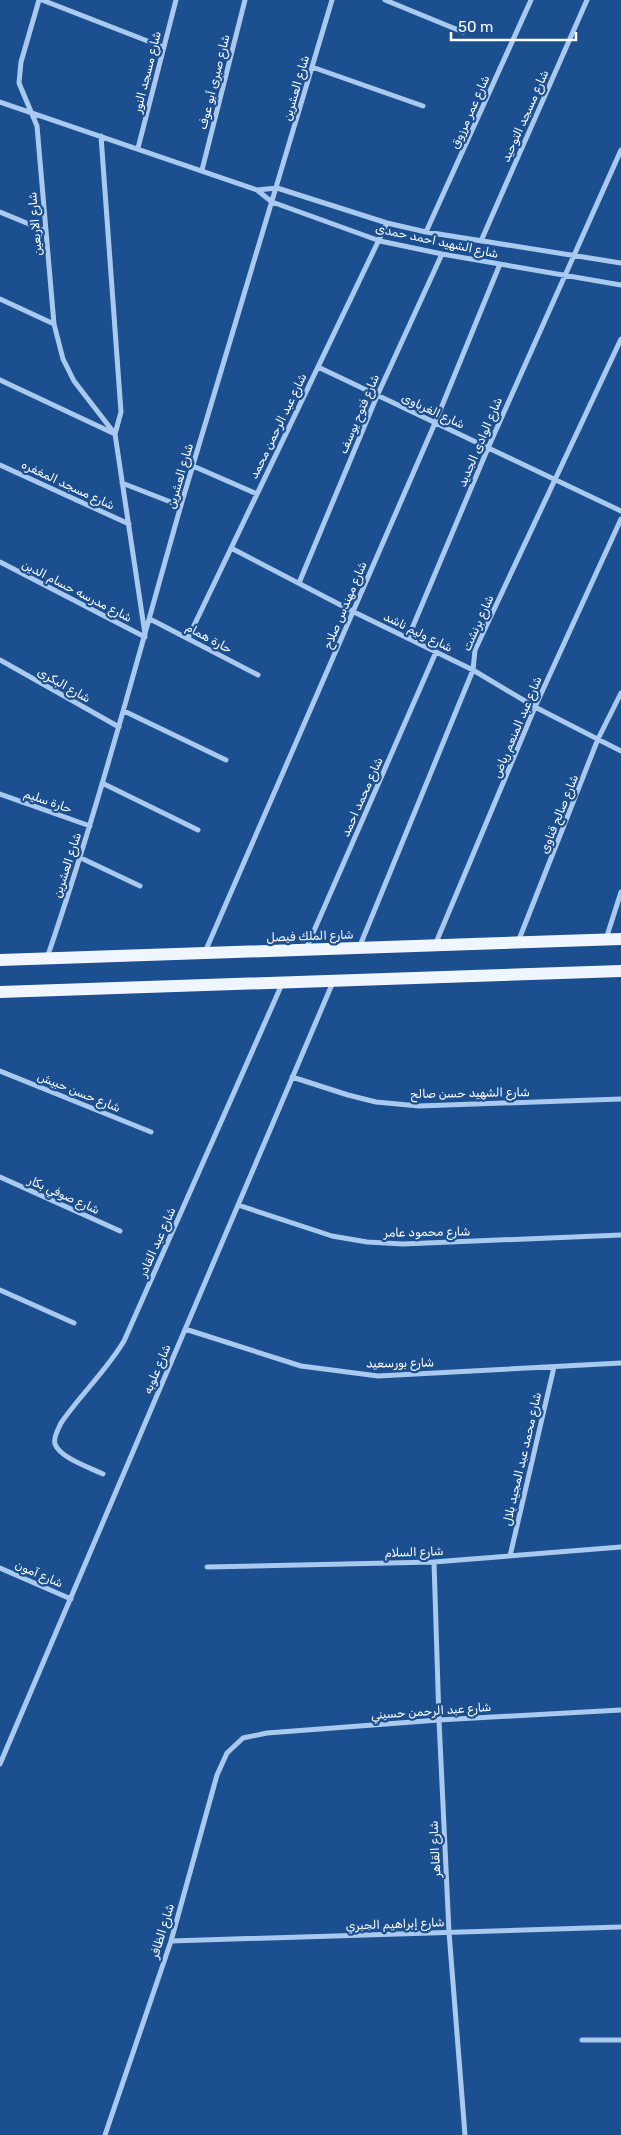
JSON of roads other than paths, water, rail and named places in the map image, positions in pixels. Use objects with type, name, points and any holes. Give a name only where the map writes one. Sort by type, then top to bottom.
[{"type":"main road","name":"شارع الملك فيصل","points":[[0,960],[621,939]]},
{"type":"main road","points":[[1,994],[621,971]]},
{"type":"street","points":[[40,0],[163,47]]},
{"type":"street","name":"شارع الاربعين","points":[[40,0],[21,62],[19,82],[37,126],[54,324],[63,359],[74,381],[115,434],[146,637]]},
{"type":"street","name":"شارع مسجد النور","points":[[138,148],[176,0]]},
{"type":"street","name":"شارع صبرى أبو عوف","points":[[202,170],[245,0]]},
{"type":"street","name":"شارع العشرين","points":[[46,958],[90,826],[146,637],[181,506],[332,0]]},
{"type":"street","points":[[385,0],[463,32]]},
{"type":"street","name":"شارع عمر مرزوق","points":[[426,232],[531,0]]},
{"type":"street","name":"شارع مسجد التوحيد","points":[[481,241],[587,0]]},
{"type":"street","points":[[312,67],[423,106]]},
{"type":"street","name":"شارع الشهيد احمد حمدى","points":[[0,102],[257,190],[272,202],[380,241],[442,254],[621,284]]},
{"type":"street","name":"شارع الاربعين","points":[[101,136],[121,412],[120,422],[115,434]]},
{"type":"street","name":"شارع الوادى الجديد","points":[[408,638],[488,448],[621,150]]},
{"type":"street","name":"شارع الشهيد احمد حمدى","points":[[257,190],[277,188],[387,223],[426,232],[621,263]]},
{"type":"street","points":[[0,212],[46,231]]},
{"type":"street","name":"شارع عبد الرحمن محمد","points":[[188,638],[387,223]]},
{"type":"street","name":"شارع فتوح يوسف","points":[[299,583],[378,396],[442,254]]},
{"type":"street","name":"شارع مهندس صلاح","points":[[205,952],[354,612],[435,423],[500,264]]},
{"type":"street","points":[[0,299],[54,324]]},
{"type":"street","name":"شارع برنشت","points":[[359,948],[472,670],[475,650],[621,339]]},
{"type":"street","name":"شارع الغرباوى","points":[[318,367],[621,511]]},
{"type":"street","points":[[0,380],[115,434]]},
{"type":"street","name":"شارع مسجد المغفره","points":[[0,465],[128,524]]},
{"type":"street","points":[[193,466],[257,494]]},
{"type":"street","points":[[122,483],[181,506]]},
{"type":"street","name":"شارع عبد المنعم رياض","points":[[435,946],[535,707],[621,519]]},
{"type":"street","name":"شارع وليم ناشد","points":[[231,548],[354,612],[472,670],[535,707],[621,751]]},
{"type":"street","name":"شارع مدرسه حسام الدين","points":[[0,562],[146,637]]},
{"type":"street","name":"حارة همام","points":[[150,619],[258,675]]},
{"type":"street","name":"شارع محمد احمد","points":[[305,950],[436,652]]},
{"type":"street","name":"شارع البكرى","points":[[0,660],[119,727]]},
{"type":"street","name":"شارع صالح قناوى","points":[[518,943],[598,739],[621,693]]},
{"type":"street","points":[[124,710],[226,760]]},
{"type":"street","points":[[102,783],[198,830]]},
{"type":"street","name":"حارة سليم","points":[[0,794],[90,826]]},
{"type":"street","points":[[80,858],[140,886]]},
{"type":"street","points":[[606,939],[621,892]]},
{"type":"street","name":"شارع علوبه","points":[[0,1764],[333,982]]},
{"type":"street","name":"شارع عبد القادر","points":[[103,1474],[60,1453],[55,1444],[55,1434],[107,1368],[124,1341],[282,983]]},
{"type":"street","name":"شارع حسن حبيش","points":[[0,1071],[152,1132]]},
{"type":"street","name":"شارع الشهيد حسن صالح","points":[[292,1077],[376,1102],[419,1106],[621,1098]]},
{"type":"street","name":"شارع صوفي بكار","points":[[0,1178],[120,1231]]},
{"type":"street","name":"شارع محمود عامر","points":[[238,1205],[332,1236],[366,1242],[403,1244],[621,1235]]},
{"type":"street","points":[[0,1290],[74,1323]]},
{"type":"street","name":"شارع بورسعيد","points":[[185,1329],[292,1363],[340,1372],[378,1376],[621,1364]]},
{"type":"street","name":"شارع محمد عبد المجيد بلال","points":[[510,1556],[554,1367]]},
{"type":"street","name":"شارع السلام","points":[[207,1567],[434,1562],[621,1547]]},
{"type":"street","name":"شارع القاهر","points":[[434,1562],[449,1932],[465,2135]]},
{"type":"street","name":"شارع آمون","points":[[0,1568],[71,1599]]},
{"type":"street","name":"شارع عبد الرحمن حسيني","points":[[243,1738],[267,1733],[439,1720],[621,1710]]},
{"type":"street","name":"شارع الظافر","points":[[105,2135],[171,1941],[218,1775],[227,1753],[243,1738]]},
{"type":"street","name":"شارع إبراهيم الجبري","points":[[171,1941],[621,1927]]},
{"type":"street","points":[[582,2040],[621,2040]]}]
